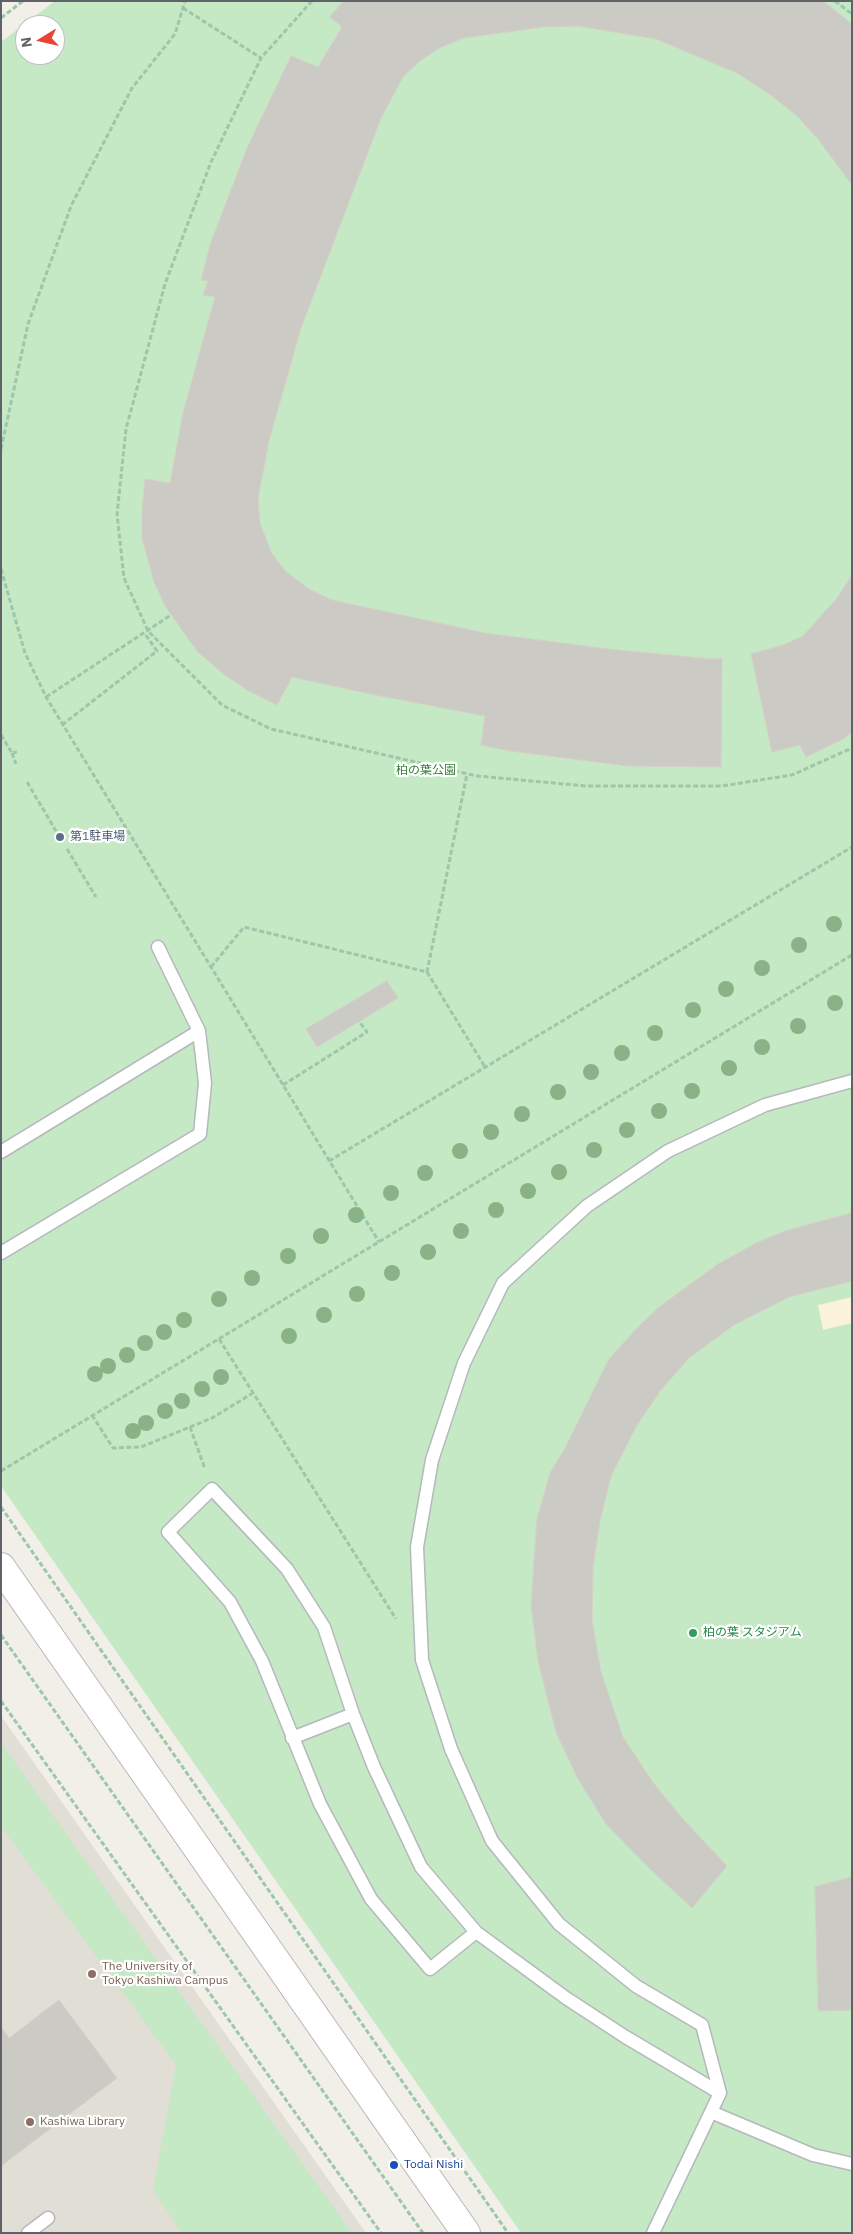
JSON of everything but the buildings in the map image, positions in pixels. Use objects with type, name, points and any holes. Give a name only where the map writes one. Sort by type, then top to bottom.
[{"type":"street","points":[[1,1567],[466,2233]]},
{"type":"lane","points":[[1,1253],[200,1134],[205,1083],[199,1030],[158,947]]},
{"type":"lane","points":[[1,1152],[199,1030]]},
{"type":"lane","points":[[653,2233],[720,2094],[702,2025],[636,1986],[559,1924],[492,1840],[451,1749],[422,1660],[417,1547],[432,1460],[464,1363],[504,1283],[586,1206],[668,1151],[765,1105],[852,1081]]},
{"type":"lane","points":[[476,1932],[430,1969],[371,1899],[320,1804],[262,1661],[230,1602],[168,1532],[212,1489],[287,1569],[324,1627],[353,1714],[374,1767],[421,1867],[476,1932],[566,1998],[624,2036],[720,2094]]},
{"type":"lane","points":[[292,1738],[353,1714]]},
{"type":"lane","points":[[711,2112],[813,2155],[852,2164]]},
{"type":"lane","points":[[28,2233],[48,2218]]},
{"type":"path","points":[[1,18],[23,1]]},
{"type":"path","points":[[1,449],[28,324],[71,206],[132,88],[175,34],[185,1]]},
{"type":"path","points":[[62,725],[157,651],[146,632],[124,578],[117,514],[126,429],[165,284],[211,162],[261,58],[312,1]]},
{"type":"path","points":[[835,1],[852,14]]},
{"type":"path","points":[[183,8],[261,58]]},
{"type":"path","points":[[1,569],[25,653],[46,698],[379,1242]]},
{"type":"path","points":[[46,698],[171,615]]},
{"type":"path","points":[[146,632],[222,705],[271,729],[467,774],[586,786],[722,786],[792,775],[852,748]]},
{"type":"path","points":[[1,735],[12,753],[16,764]]},
{"type":"path","points":[[12,753],[17,752]]},
{"type":"path","points":[[467,774],[427,972],[485,1067]]},
{"type":"path","points":[[26,782],[56,831]]},
{"type":"path","points":[[329,1161],[852,847]]},
{"type":"path","points":[[67,849],[96,897]]},
{"type":"path","points":[[211,968],[244,927],[427,972]]},
{"type":"path","points":[[1,1471],[852,955]]},
{"type":"path","points":[[283,1085],[367,1032],[359,1021]]},
{"type":"path","points":[[219,1339],[422,1660]]},
{"type":"path","points":[[92,1415],[113,1448],[141,1447],[212,1418],[253,1394]]},
{"type":"path","points":[[190,1427],[212,1489]]},
{"type":"path","points":[[1,1507],[508,2233]]},
{"type":"path","points":[[1,1635],[423,2233]]},
{"type":"path","points":[[1,1701],[381,2233]]},
{"type":"shaded area","name":"The University of Tokyo Kashiwa Campus","points":[[1,1716],[366,2233],[1,2233]]},
{"type":"green space","name":"柏の葉公園","points":[[55,1],[852,1],[852,2233],[521,2233],[1,1486],[1,42],[15,31],[15,65],[65,65],[65,15],[37,15]]},
{"type":"green space","points":[[1,1743],[352,2233],[182,2233],[153,2190],[176,2065],[1,1826]]},
{"type":"sand","points":[[852,1297],[852,1323],[823,1330],[818,1305]]},
{"type":"place","name":"第1駐車場","points":[[60,837]]},
{"type":"place","name":"柏の葉 スタジアム","points":[[693,1633]]},
{"type":"place","name":"The University of Tokyo Kashiwa Campus","points":[[92,1974]]},
{"type":"place","name":"Kashiwa Library","points":[[30,2122]]},
{"type":"place","name":"Todai Nishi","points":[[394,2165]]}]
